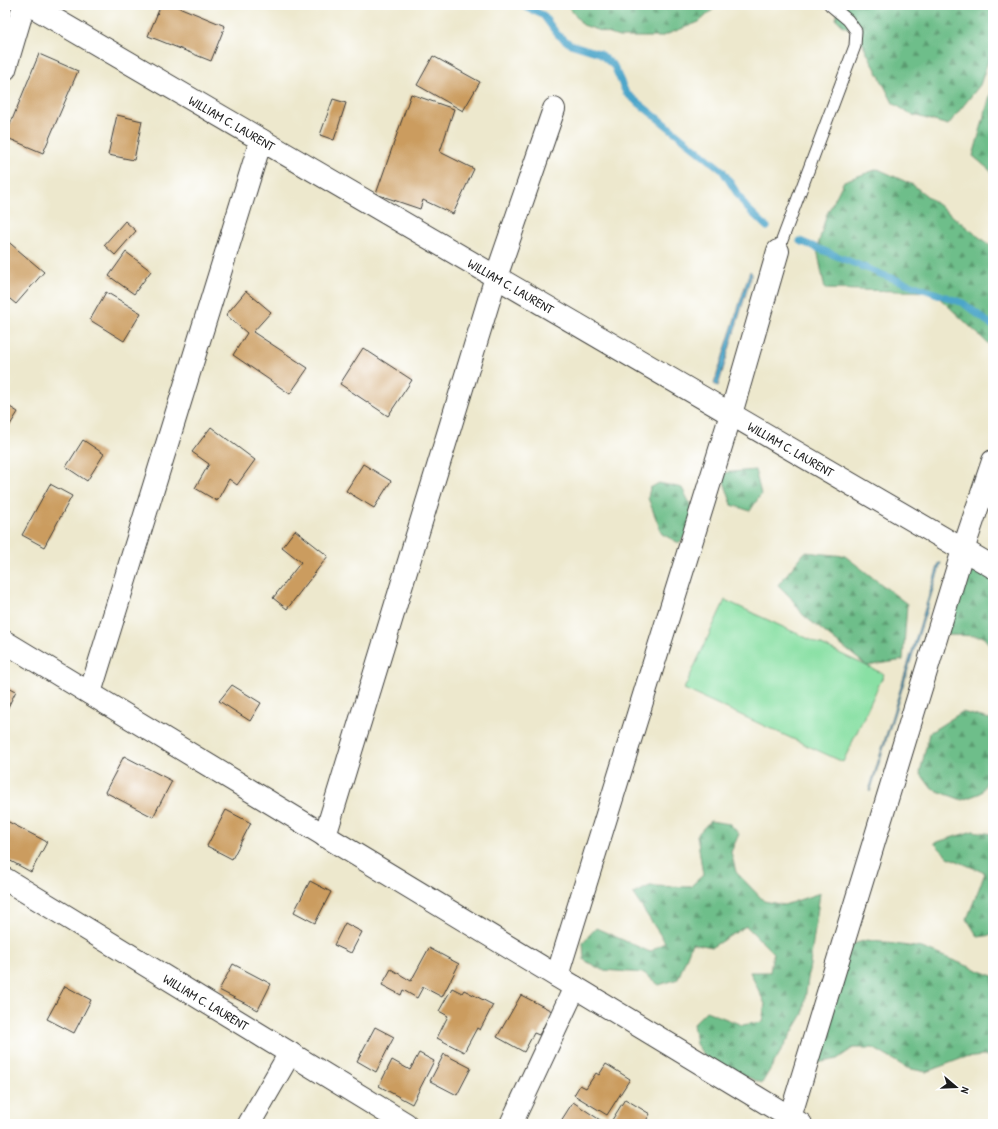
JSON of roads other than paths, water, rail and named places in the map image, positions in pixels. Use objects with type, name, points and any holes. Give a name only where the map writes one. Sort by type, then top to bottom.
[{"type":"street","points":[[5,69],[24,5]]},
{"type":"street","name":"WILLIAM C. LAURENT","points":[[30,5],[993,567]]},
{"type":"street","points":[[325,836],[496,277],[554,109]]},
{"type":"street","points":[[90,694],[261,140]]},
{"type":"street","points":[[512,1124],[566,982],[778,251]]},
{"type":"street","points":[[5,642],[566,982],[793,1122],[963,550],[993,461]]},
{"type":"street","name":"WILLIAM C. LAURENT","points":[[5,880],[406,1124]]},
{"type":"street","points":[[249,1124],[290,1053]]},
{"type":"lane","points":[[778,251],[854,46],[856,31],[848,20],[830,5]]},
{"type":"water","points":[[750,271],[752,273],[718,386],[714,384]]},
{"type":"water","points":[[939,563],[941,563],[870,792],[869,791]]},
{"type":"waterway","points":[[521,5],[543,15],[557,34],[570,44],[599,53],[614,66],[626,93],[722,170],[746,207],[767,227]]},
{"type":"waterway","points":[[800,241],[883,275],[963,303],[993,326]]}]
